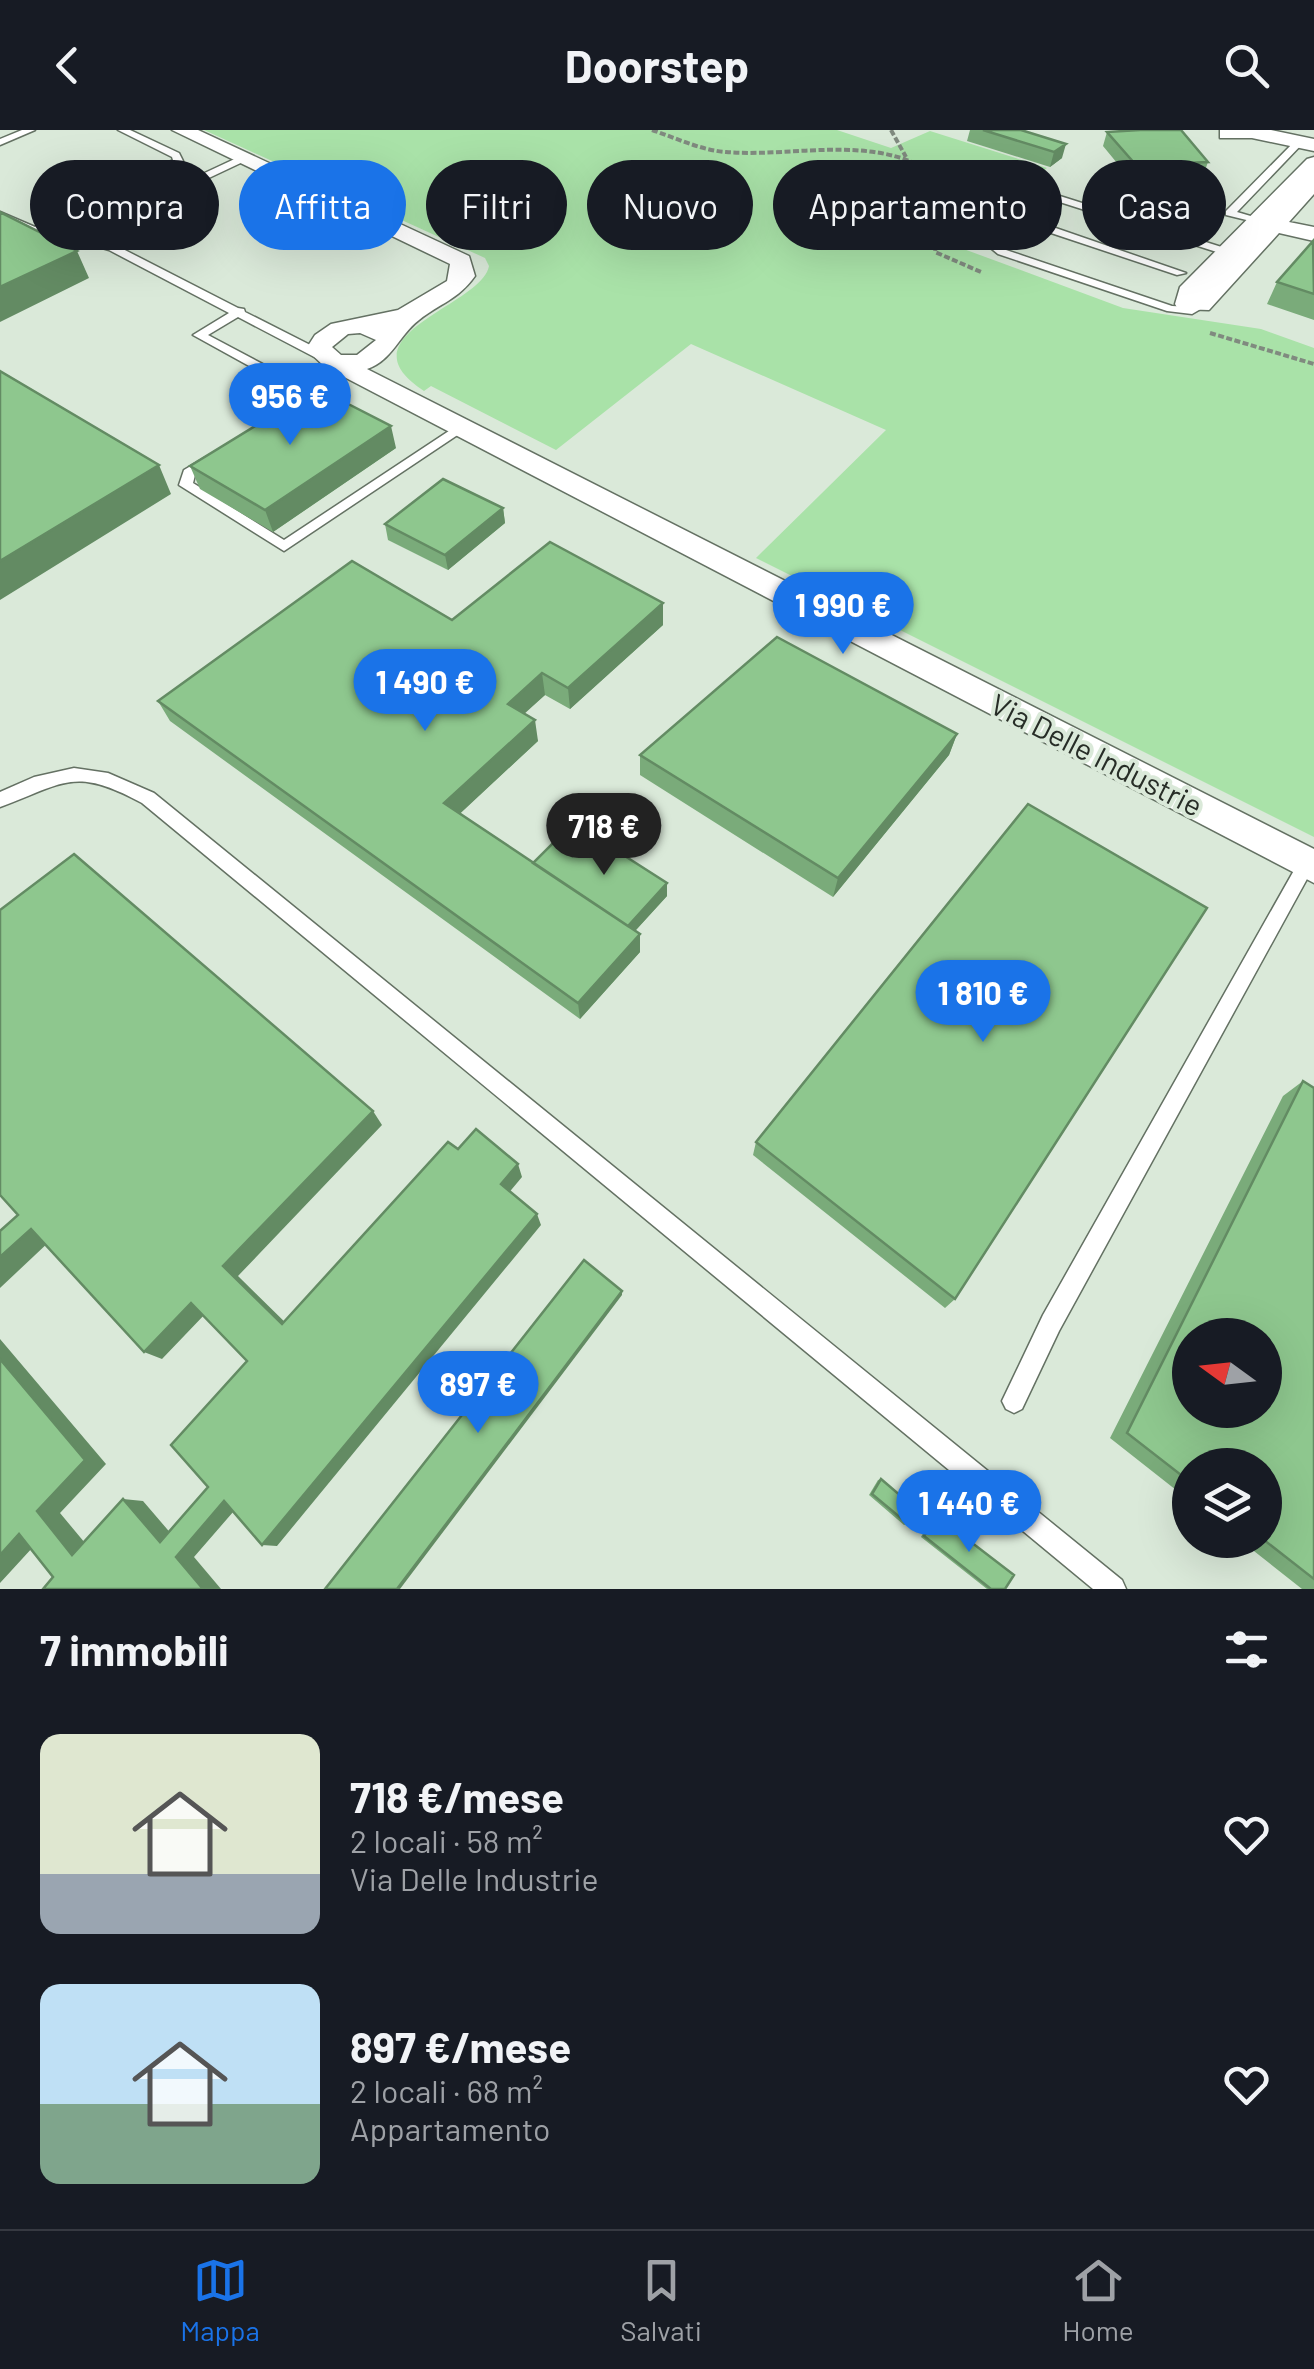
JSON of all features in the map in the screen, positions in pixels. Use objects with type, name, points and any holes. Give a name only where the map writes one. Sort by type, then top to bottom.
[{"type":"street","points":[[182,130],[455,255],[464,268],[458,284],[416,310],[358,363],[329,351]]},
{"type":"street","points":[[1227,134],[1251,131],[1307,151],[1265,223],[1200,305],[1187,304],[1186,294],[1227,252],[1265,223],[1314,181]]},
{"type":"street","points":[[1265,223],[1314,234]]},
{"type":"street","points":[[329,351],[381,339]]},
{"type":"street","points":[[381,339],[388,375],[400,392]]},
{"type":"street","name":"Via Delle Industrie","points":[[329,351],[400,392],[1311,865]]},
{"type":"lane","points":[[0,142],[30,130]]},
{"type":"lane","points":[[123,130],[176,155],[178,160]]},
{"type":"lane","points":[[219,170],[244,158]]},
{"type":"lane","points":[[1062,198],[1227,252]]},
{"type":"lane","points":[[0,214],[30,228]]},
{"type":"lane","points":[[1062,233],[1181,273]]},
{"type":"lane","points":[[117,250],[277,331],[329,351]]},
{"type":"lane","points":[[998,250],[1175,310],[1192,311],[1200,305]]},
{"type":"lane","points":[[240,311],[199,334],[309,395],[307,402],[276,420]]},
{"type":"lane","points":[[277,331],[312,336],[329,351]]},
{"type":"lane","points":[[221,454],[190,473],[186,485],[284,546],[464,425]]},
{"type":"lane","points":[[0,800],[42,780],[77,772],[113,778],[148,798],[1114,1589]]},
{"type":"lane","points":[[1014,1401],[1060,1306],[1311,865]]},
{"type":"path","points":[[891,130],[906,158]]},
{"type":"path","points":[[1228,328],[1234,336]]},
{"type":"green space","points":[[204,130],[837,130],[891,148],[930,131],[1022,160],[773,160],[773,250],[966,250],[1123,308],[1261,329],[1314,348],[1314,837],[756,558],[886,430],[691,344],[556,450],[431,386],[424,391],[402,371],[397,353],[405,337],[422,322],[481,281],[489,266],[485,258],[467,250],[567,250],[567,160],[426,160],[426,231],[406,222],[406,160],[270,160]]},
{"type":"building","points":[[983,130],[1021,130],[1066,144],[1054,152]]},
{"type":"building","points":[[1181,130],[1206,160],[1132,160],[1107,132]]},
{"type":"building","points":[[0,212],[30,227],[30,250],[77,251],[0,287]]},
{"type":"building","points":[[1313,241],[1314,294],[1277,282]]},
{"type":"building","points":[[0,371],[159,465],[0,561]]},
{"type":"building","points":[[317,388],[391,426],[265,510],[190,466]]},
{"type":"building","points":[[443,479],[503,508],[445,555],[385,524]]},
{"type":"building","points":[[550,542],[663,603],[568,688],[542,673],[508,704],[535,720],[444,803],[640,934],[578,1003],[158,701],[352,561],[452,620]]},
{"type":"building","points":[[777,637],[957,734],[838,878],[640,755]]},
{"type":"building","points":[[1028,804],[1207,908],[955,1299],[756,1142]]},
{"type":"building","points":[[592,835],[667,883],[628,926],[533,863],[553,843],[572,856]]},
{"type":"building","points":[[74,854],[373,1111],[223,1266],[282,1324],[448,1142],[458,1149],[476,1129],[518,1164],[501,1184],[537,1214],[262,1545],[224,1501],[176,1557],[203,1589],[43,1589],[53,1577],[19,1534],[0,1555],[0,1359],[85,1460],[37,1511],[72,1555],[123,1499],[160,1542],[208,1487],[171,1445],[247,1361],[191,1303],[144,1352],[31,1229],[0,1257],[0,1231],[18,1215],[0,1195],[0,910]]},
{"type":"building","points":[[1303,1081],[1314,1088],[1314,1579],[1282,1554],[1282,1448],[1172,1448],[1172,1468],[1127,1433],[1172,1343],[1172,1428],[1282,1428],[1282,1318],[1184,1318]]},
{"type":"building","points":[[584,1260],[622,1291],[397,1589],[325,1589]]},
{"type":"building","points":[[881,1479],[915,1508],[908,1524],[872,1494]]},
{"type":"building","points":[[937,1516],[1014,1575],[1005,1589],[991,1589],[924,1536]]}]
